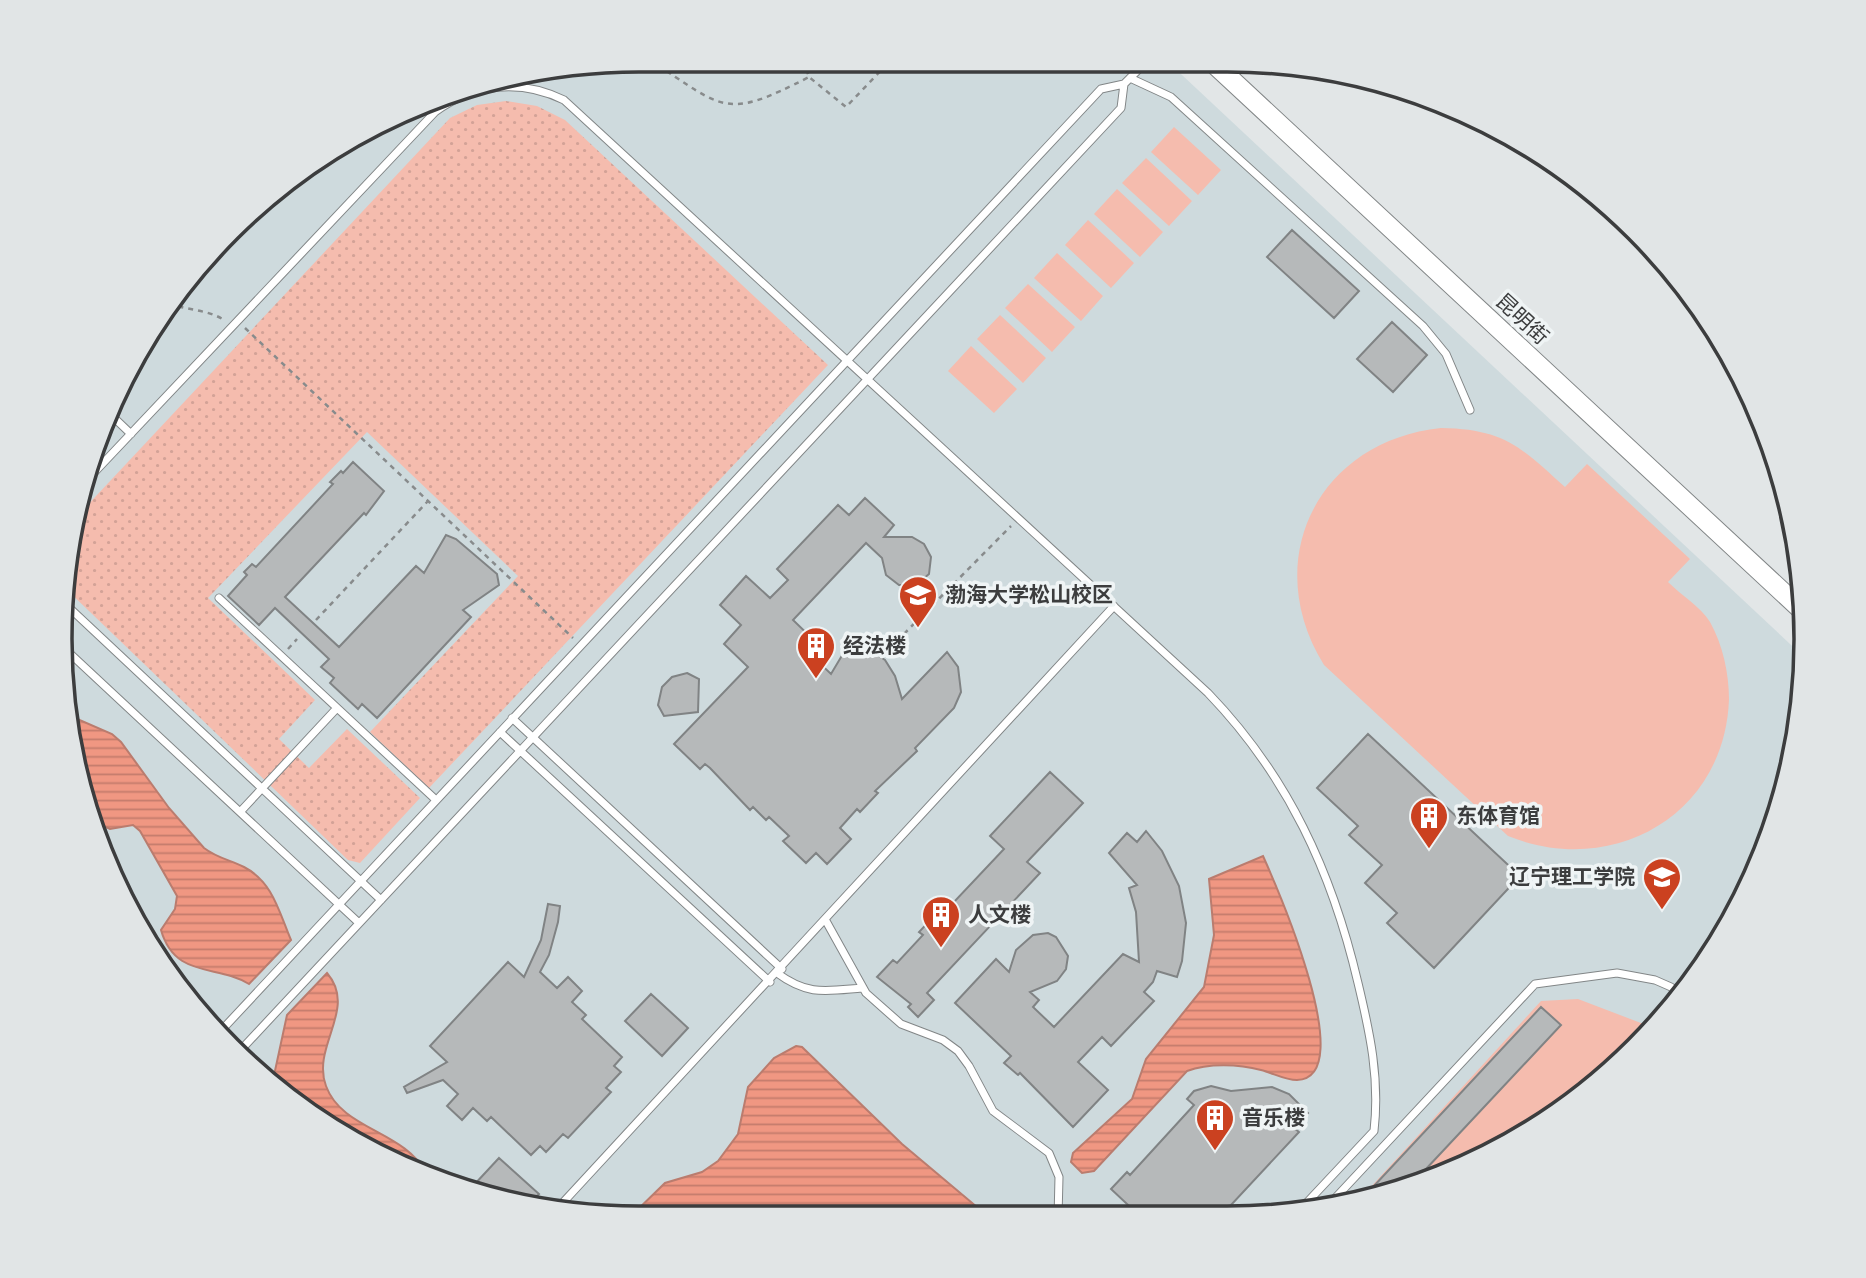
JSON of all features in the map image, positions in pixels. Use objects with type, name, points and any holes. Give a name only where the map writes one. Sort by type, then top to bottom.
[{"type":"street","name":"昆明街","points":[[1223,72],[1793,602]]},
{"type":"lane","points":[[225,1026],[1101,89],[1127,81],[1136,72]]},
{"type":"lane","points":[[244,1046],[1121,108],[1127,81]]},
{"type":"lane","points":[[1127,81],[1171,97],[1423,326],[1446,354],[1470,410]]},
{"type":"lane","points":[[504,88],[516,87],[553,95],[574,107],[1208,693],[1265,759],[1306,828],[1340,916],[1374,1054],[1377,1093],[1374,1131],[1310,1200]]},
{"type":"lane","points":[[99,468],[435,112],[446,106]]},
{"type":"lane","points":[[116,420],[131,434]]},
{"type":"lane","points":[[219,598],[436,800]]},
{"type":"lane","points":[[565,1201],[826,922],[1114,606]]},
{"type":"lane","points":[[73,611],[381,900]]},
{"type":"lane","points":[[72,656],[359,923]]},
{"type":"lane","points":[[240,813],[337,708]]},
{"type":"lane","points":[[512,718],[779,971],[801,988],[816,992],[862,988]]},
{"type":"lane","points":[[500,732],[770,982]]},
{"type":"lane","points":[[826,922],[862,988],[901,1024],[943,1040],[958,1051],[993,1111],[1049,1153],[1059,1177],[1058,1206]]},
{"type":"lane","points":[[1338,1195],[1535,984],[1617,973],[1655,980],[1673,989]]},
{"type":"path","points":[[668,72],[703,95],[727,105],[758,102],[809,77]]},
{"type":"path","points":[[807,72],[809,77],[846,107],[880,72]]},
{"type":"path","points":[[179,307],[211,311],[235,323],[580,646]]},
{"type":"path","points":[[316,620],[428,501]]},
{"type":"path","points":[[890,648],[1018,518]]},
{"type":"shaded area","name":"渤海大学松山校区","points":[[639,72],[1179,72],[1794,647],[1793,676],[1783,750],[1775,786],[1751,856],[1736,890],[1699,954],[1677,984],[1628,1040],[1572,1089],[1542,1111],[1478,1148],[1409,1176],[1338,1195],[1264,1205],[1227,1206],[639,1206],[602,1205],[528,1195],[492,1187],[422,1163],[388,1148],[324,1111],[294,1089],[238,1040],[189,984],[167,954],[130,890],[115,856],[91,786],[83,750],[73,676],[72,639],[73,602],[83,528],[91,492],[115,422],[130,388],[167,324],[189,294],[238,238],[294,189],[324,167],[388,130],[457,102],[528,83],[602,73]]},
{"type":"shaded area","points":[[506,101],[537,106],[565,120],[828,365],[429,788],[370,732],[518,576],[367,432],[208,598],[315,700],[279,739],[309,768],[347,729],[420,798],[360,863],[348,860],[74,596],[77,565],[88,504],[450,118],[477,105]]},
{"type":"shaded area","points":[[1174,127],[1221,170],[1198,195],[1151,152]]},
{"type":"shaded area","points":[[1146,158],[1192,201],[1169,226],[1122,183]]},
{"type":"shaded area","points":[[1117,189],[1163,232],[1140,257],[1094,214]]},
{"type":"shaded area","points":[[1088,220],[1134,263],[1111,288],[1065,245]]},
{"type":"shaded area","points":[[1057,253],[1103,296],[1081,321],[1034,278]]},
{"type":"shaded area","points":[[1028,284],[1075,327],[1052,352],[1005,308]]},
{"type":"shaded area","points":[[1000,315],[1046,358],[1023,383],[977,339]]},
{"type":"shaded area","points":[[971,346],[1017,389],[994,413],[948,371]]},
{"type":"shaded area","points":[[1441,428],[1481,432],[1510,443],[1536,461],[1565,487],[1587,464],[1690,559],[1668,582],[1710,622],[1724,660],[1729,699],[1723,740],[1707,776],[1685,805],[1656,827],[1623,842],[1586,849],[1547,847],[1508,836],[1324,665],[1305,625],[1298,586],[1300,547],[1312,512],[1333,481],[1362,456],[1398,438]]},
{"type":"shaded area","points":[[78,719],[112,734],[121,742],[169,808],[204,848],[244,867],[262,881],[279,909],[291,940],[249,984],[187,963],[167,946],[161,930],[175,909],[177,896],[140,831],[133,825],[110,829],[104,826],[91,786]]},
{"type":"shaded area","points":[[1263,856],[1283,903],[1309,978],[1318,1016],[1321,1048],[1314,1071],[1297,1080],[1266,1071],[1233,1066],[1204,1067],[1187,1071],[1094,1171],[1082,1173],[1071,1162],[1073,1153],[1132,1099],[1146,1059],[1204,987],[1214,935],[1209,879]]},
{"type":"shaded area","points":[[327,973],[335,987],[338,1000],[324,1057],[326,1086],[334,1101],[345,1112],[404,1148],[417,1161],[388,1148],[324,1111],[275,1073],[287,1015]]},
{"type":"shaded area","points":[[1578,999],[1643,1024],[1572,1089],[1511,1130],[1444,1163],[1370,1188],[1541,1001]]},
{"type":"shaded area","points":[[796,1046],[802,1047],[902,1144],[976,1206],[641,1206],[665,1183],[702,1172],[718,1161],[738,1134],[748,1087],[774,1058]]},
{"type":"building","points":[[1292,230],[1359,291],[1334,318],[1267,257]]},
{"type":"building","points":[[1392,322],[1427,355],[1393,392],[1357,359]]},
{"type":"building","points":[[353,462],[384,491],[366,515],[364,513],[285,597],[339,647],[416,566],[424,573],[446,535],[456,539],[497,574],[499,585],[463,610],[471,617],[377,718],[362,704],[358,709],[330,683],[334,678],[321,667],[329,659],[275,608],[259,625],[228,596],[247,575],[244,572],[252,564],[256,567],[333,484],[330,482]]},
{"type":"building","name":"经法楼","points":[[865,498],[894,525],[884,537],[912,537],[924,544],[931,557],[929,574],[916,585],[899,585],[886,575],[882,558],[866,543],[793,620],[820,646],[812,656],[831,674],[850,642],[860,644],[885,660],[895,676],[902,699],[947,652],[958,667],[961,692],[954,708],[915,748],[917,751],[875,791],[878,793],[860,812],[857,809],[840,828],[851,839],[827,864],[816,853],[806,863],[783,841],[789,836],[769,817],[766,820],[753,807],[750,810],[710,768],[705,764],[700,769],[674,744],[748,667],[724,644],[741,625],[720,605],[746,576],[770,598],[788,580],[777,569],[838,505],[849,515]]},
{"type":"building","points":[[687,673],[699,679],[698,712],[664,716],[658,705],[662,687],[672,677]]},
{"type":"building","name":"东体育馆","points":[[1368,734],[1520,876],[1434,968],[1387,923],[1397,913],[1365,883],[1382,865],[1349,835],[1358,826],[1317,788]]},
{"type":"building","points":[[1050,772],[1083,803],[1027,862],[1040,873],[927,993],[934,1000],[918,1017],[908,1007],[911,1004],[877,977],[893,960],[897,963],[923,935],[919,932],[934,916],[938,919],[1004,849],[990,836]]},
{"type":"building","name":"人文楼","points":[[1146,831],[1162,851],[1179,886],[1186,923],[1182,961],[1177,977],[1157,971],[1153,982],[1144,992],[1154,1001],[1111,1046],[1102,1037],[1078,1062],[1108,1090],[1073,1127],[1020,1073],[1018,1075],[1004,1063],[1011,1056],[955,1003],[996,959],[1009,972],[1016,950],[1033,935],[1048,933],[1056,937],[1068,956],[1066,969],[1057,981],[1030,992],[1039,1000],[1033,1007],[1054,1027],[1123,954],[1139,962],[1136,912],[1129,888],[1137,885],[1109,853],[1127,833],[1137,842]]},
{"type":"building","points":[[548,904],[560,906],[549,955],[540,972],[557,988],[568,977],[582,991],[572,1002],[586,1015],[582,1019],[622,1057],[614,1066],[621,1072],[606,1088],[611,1092],[568,1138],[563,1134],[546,1152],[540,1146],[531,1155],[491,1117],[487,1121],[473,1108],[462,1120],[447,1106],[458,1094],[443,1080],[407,1093],[404,1087],[447,1062],[430,1046],[508,962],[524,977],[541,940]]},
{"type":"building","points":[[651,994],[688,1028],[662,1056],[625,1021]]},
{"type":"building","points":[[1541,1007],[1561,1025],[1425,1170],[1373,1187]]},
{"type":"building","name":"音乐楼","points":[[1211,1086],[1231,1091],[1272,1087],[1289,1094],[1308,1113],[1294,1128],[1299,1132],[1230,1206],[1129,1206],[1111,1189],[1127,1172],[1130,1175],[1194,1105],[1187,1099],[1194,1091]]},
{"type":"building","points":[[499,1158],[539,1194],[537,1196],[528,1195],[477,1182]]},
{"type":"place","name":"渤海大学松山校区","points":[[918,629]]},
{"type":"place","name":"经法楼","points":[[816,680]]},
{"type":"place","name":"东体育馆","points":[[1429,850]]},
{"type":"place","name":"辽宁理工学院","points":[[1662,911]]},
{"type":"place","name":"人文楼","points":[[941,949]]},
{"type":"place","name":"音乐楼","points":[[1215,1152]]}]
